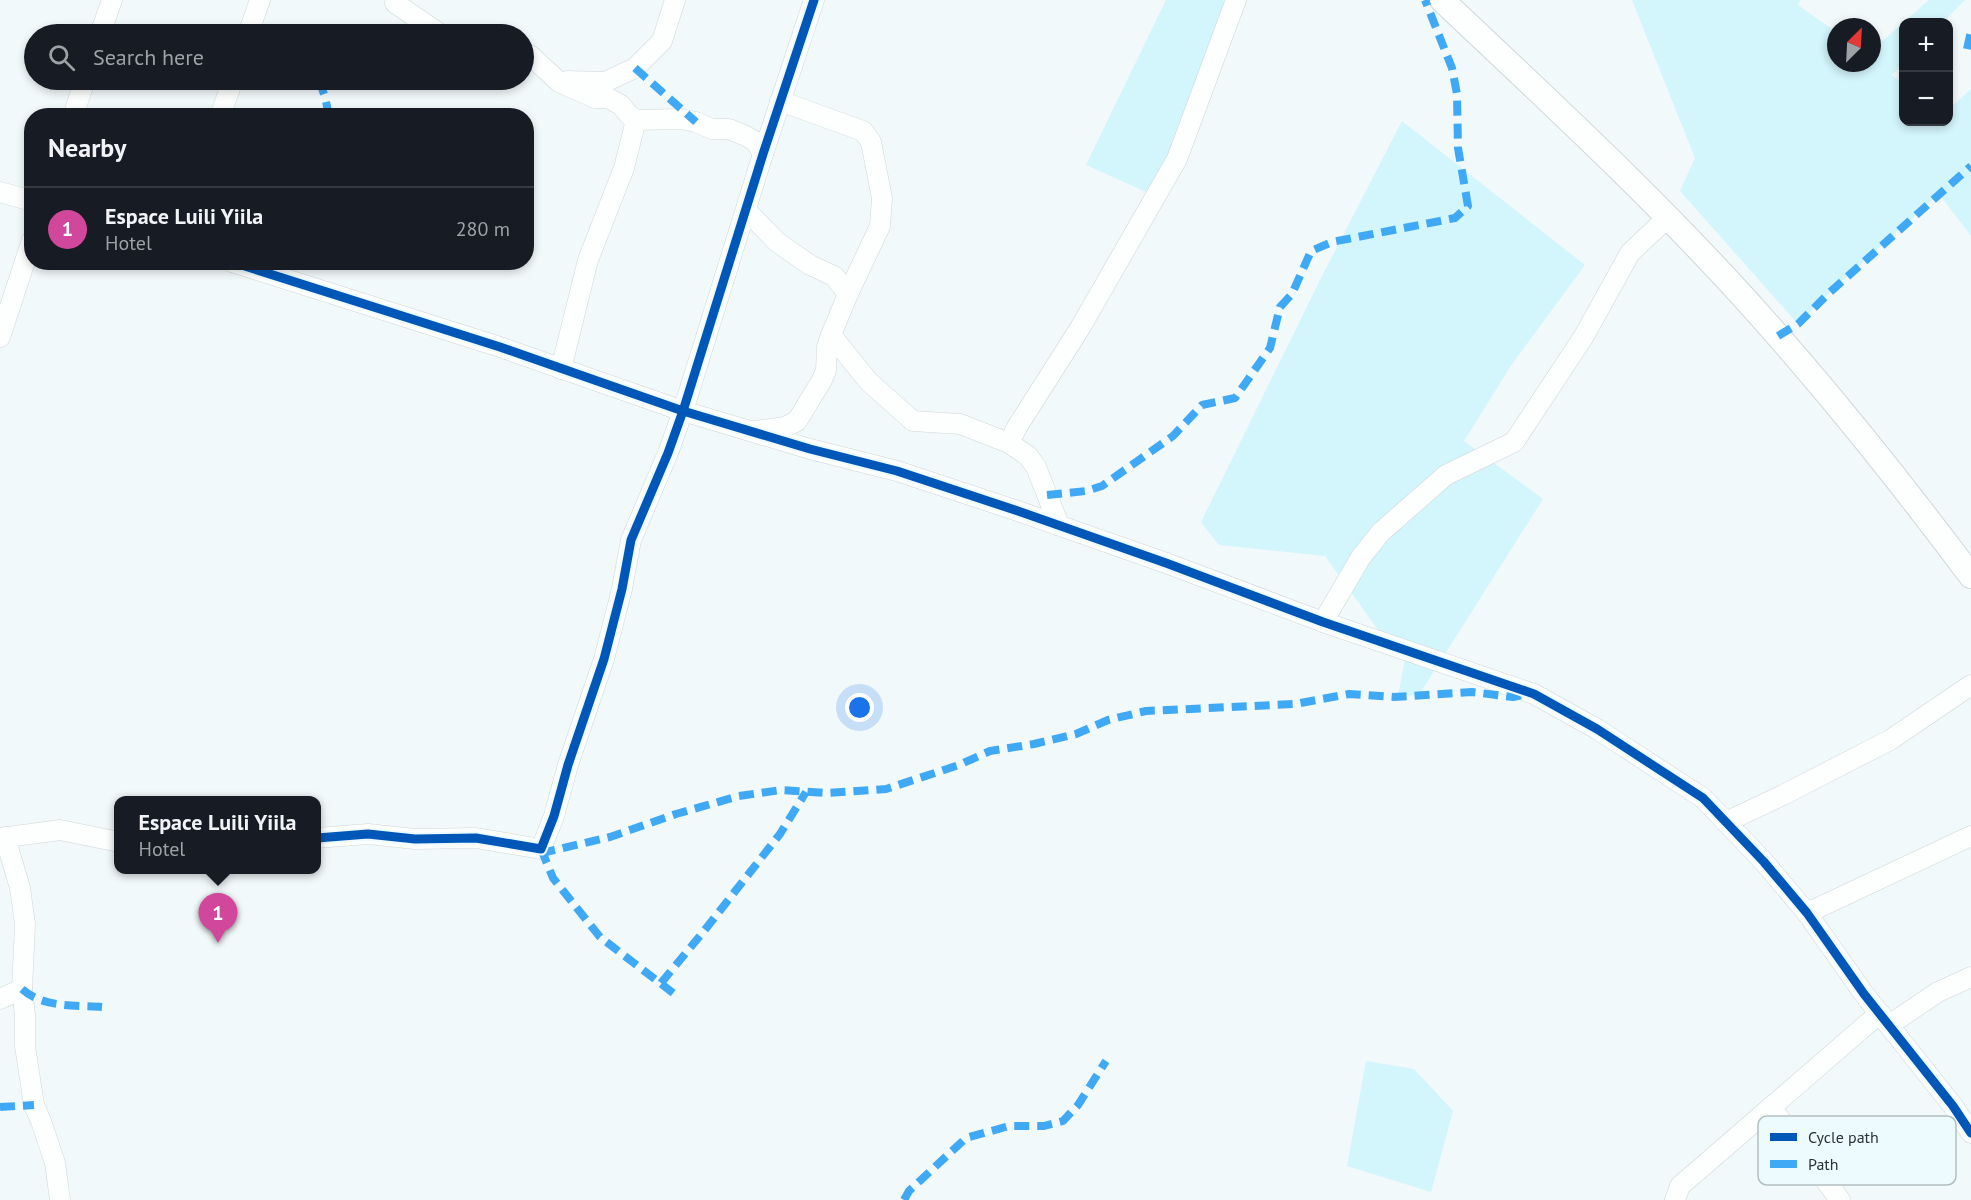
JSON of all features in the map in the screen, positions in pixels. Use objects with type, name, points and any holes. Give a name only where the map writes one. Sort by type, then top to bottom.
[{"type":"street","points":[[104,24],[112,0]]},
{"type":"street","points":[[252,24],[260,0]]},
{"type":"street","points":[[559,82],[605,82],[635,68],[662,41],[675,0]]},
{"type":"street","points":[[321,838],[368,834],[415,839],[476,838],[541,849],[554,816],[568,765],[604,659],[622,589],[631,540],[683,411],[763,154],[814,0]]},
{"type":"street","points":[[1009,443],[1080,328],[1177,159],[1236,0]]},
{"type":"street","points":[[1442,0],[1542,94],[1667,218],[1771,328],[1883,462],[1971,576]]},
{"type":"street","points":[[395,3],[425,24]]},
{"type":"street","points":[[534,59],[559,82],[595,98],[608,98],[621,105],[636,120],[680,119],[696,122],[712,129],[729,129],[756,142],[763,154]]},
{"type":"street","points":[[76,108],[82,90]]},
{"type":"street","points":[[223,108],[229,90]]},
{"type":"street","points":[[748,432],[785,427],[797,421],[822,380],[826,370],[827,347],[831,335],[880,226],[882,198],[871,142],[863,131],[780,101]]},
{"type":"street","points":[[561,369],[588,260],[624,168],[636,120]]},
{"type":"street","points":[[0,192],[24,199]]},
{"type":"street","points":[[746,210],[777,242],[810,265],[834,276],[848,294]]},
{"type":"street","points":[[1323,622],[1361,557],[1381,532],[1446,475],[1514,442],[1584,336],[1630,253],[1667,218]]},
{"type":"street","points":[[0,337],[24,264]]},
{"type":"street","points":[[257,270],[489,343],[748,432],[897,471],[1059,525],[1323,622],[1534,694],[1597,729],[1703,798],[1764,862],[1807,913],[1971,1133]]},
{"type":"street","points":[[831,335],[868,382],[912,421],[960,424],[1009,443],[1028,456],[1036,467],[1059,525]]},
{"type":"street","points":[[1726,822],[1890,740],[1971,686]]},
{"type":"street","points":[[60,1200],[55,1163],[34,1105],[25,1046],[22,989],[25,924],[20,888],[3,838],[60,830],[114,841]]},
{"type":"street","points":[[1807,913],[1971,836]]},
{"type":"street","points":[[1761,1116],[1884,1019],[1971,976]]},
{"type":"street","points":[[0,999],[22,989]]},
{"type":"street","points":[[1771,1107],[1778,1116]]},
{"type":"street","points":[[1661,1200],[1678,1193],[1758,1119]]},
{"type":"street","points":[[1829,1185],[1840,1200]]},
{"type":"shaded area","points":[[1166,0],[1222,0],[1233,3],[1155,196],[1086,165]]},
{"type":"shaded area","points":[[1632,0],[1800,0],[1798,5],[1827,26],[1827,72],[1881,72],[1881,42],[1899,26],[1899,67],[1892,75],[1899,81],[1899,126],[1953,126],[1953,105],[1971,89],[1971,236],[1939,194],[1798,324],[1680,191],[1695,158]]},
{"type":"shaded area","points":[[1929,0],[1965,0],[1947,18],[1908,18]]},
{"type":"shaded area","points":[[1402,121],[1585,265],[1512,364],[1464,441],[1543,499],[1419,695],[1398,696],[1407,649],[1386,641],[1325,556],[1219,545],[1201,522],[1321,278]]},
{"type":"shaded area","points":[[1366,1061],[1414,1069],[1453,1111],[1431,1192],[1347,1166]]},
{"type":"marked path","points":[[1047,495],[1086,491],[1102,486],[1173,436],[1202,405],[1235,398],[1270,348],[1280,307],[1292,294],[1311,251],[1332,242],[1455,218],[1468,206],[1458,148],[1457,94],[1452,68],[1425,0]]},
{"type":"marked path","points":[[1967,49],[1971,31]]},
{"type":"marked path","points":[[635,68],[696,122]]},
{"type":"marked path","points":[[323,90],[327,108]]},
{"type":"marked path","points":[[1778,336],[1798,324],[1828,294],[1971,166]]},
{"type":"marked path","points":[[541,849],[546,852],[610,837],[676,814],[739,796],[781,790],[828,793],[886,789],[959,765],[990,751],[1076,734],[1108,720],[1146,711],[1295,704],[1349,694],[1394,697],[1472,692],[1513,697],[1528,694]]},
{"type":"marked path","points":[[661,983],[780,834],[806,792]]},
{"type":"marked path","points":[[541,849],[553,878],[600,937],[677,996]]},
{"type":"marked path","points":[[22,989],[49,1003],[102,1007]]},
{"type":"marked path","points":[[904,1200],[909,1191],[966,1138],[1009,1126],[1044,1126],[1063,1121],[1078,1105],[1106,1061]]},
{"type":"marked path","points":[[0,1107],[34,1105]]},
{"type":"cycle path","points":[[321,838],[368,834],[415,839],[476,838],[541,849],[554,816],[568,765],[604,659],[622,589],[631,540],[683,411],[763,154],[814,0]]},
{"type":"cycle path","points":[[257,270],[500,347],[683,411],[810,449],[897,471],[1015,510],[1323,622],[1534,694],[1597,729],[1703,798],[1764,862],[1807,913],[1864,994],[1953,1106],[1971,1133]]},
{"type":"place","name":"Espace Luili Yiila","points":[[218,943]]}]
